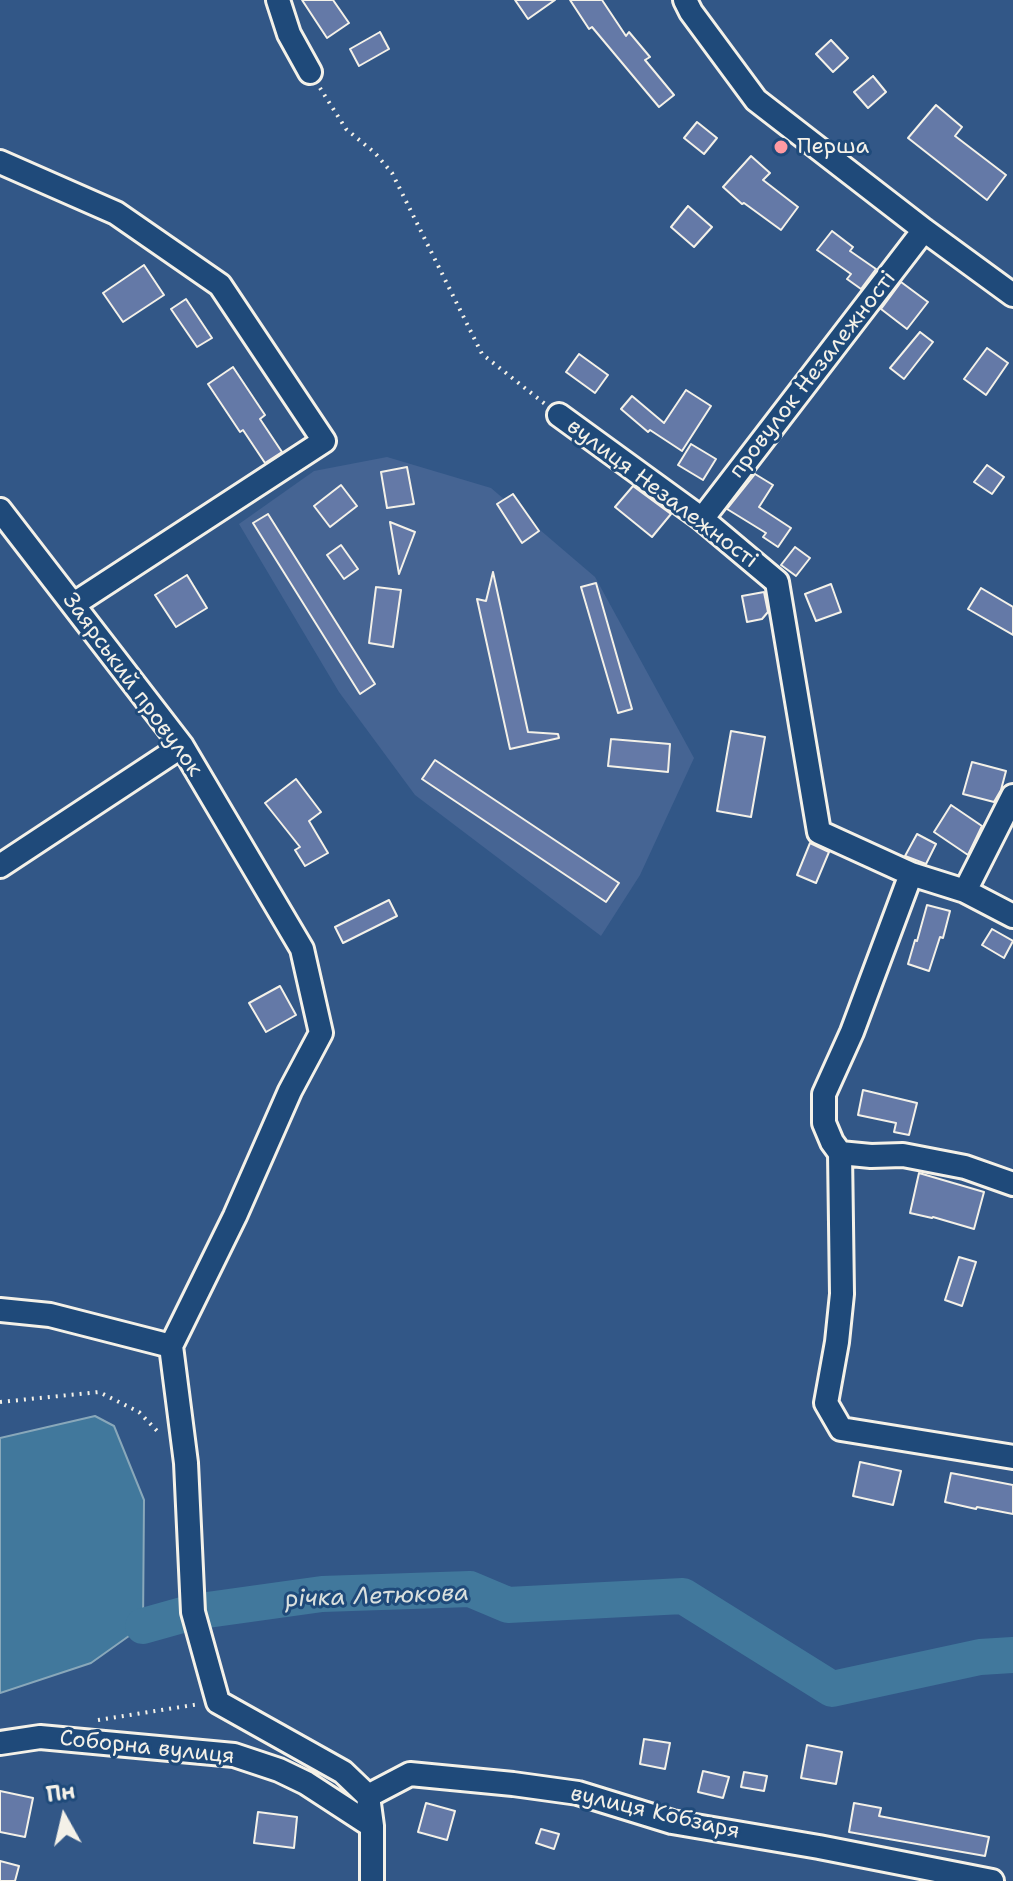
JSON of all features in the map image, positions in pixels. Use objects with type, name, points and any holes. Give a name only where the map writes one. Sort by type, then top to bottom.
[{"type":"street","points":[[278,0],[289,34],[310,72]]},
{"type":"street","points":[[685,0],[756,100],[1013,295]]},
{"type":"street","points":[[0,162],[116,213],[220,285],[324,441],[74,604]]},
{"type":"street","name":"провулок Незалежності","points":[[702,519],[924,230]]},
{"type":"street","name":"вулиця Незалежності","points":[[559,415],[702,519],[777,582],[819,832],[911,874],[965,891],[1013,916]]},
{"type":"street","name":"Заярський провулок","points":[[0,510],[182,746],[302,949],[321,1033],[290,1091],[235,1216],[171,1346]]},
{"type":"street","points":[[0,866],[182,746]]},
{"type":"street","points":[[965,891],[1013,796]]},
{"type":"street","points":[[911,874],[852,1032],[824,1094],[824,1123],[840,1153],[842,1294],[826,1403],[841,1429],[1013,1457]]},
{"type":"street","points":[[840,1153],[903,1155],[965,1167],[1013,1184]]},
{"type":"street","points":[[0,1310],[50,1315],[171,1346],[186,1463],[193,1612],[218,1702],[343,1772],[368,1796],[372,1826],[372,1881]]},
{"type":"street","name":"Соборна вулиця","points":[[0,1743],[40,1737],[234,1755],[306,1783],[372,1826]]},
{"type":"street","name":"вулиця Кобзаря","points":[[368,1796],[410,1774],[513,1784],[578,1793],[672,1822],[992,1881]]},
{"type":"path","points":[[310,72],[346,129],[375,153],[392,173],[482,354],[559,415]]},
{"type":"path","points":[[0,1402],[99,1392],[139,1412],[186,1463]]},
{"type":"path","points":[[94,1720],[218,1702]]},
{"type":"shaded area","points":[[387,457],[491,488],[595,577],[694,758],[640,875],[601,936],[415,795],[339,692],[239,524],[314,471]]},
{"type":"shaded area","points":[[95,1416],[114,1426],[144,1500],[143,1626],[91,1663],[0,1693],[0,1438]]},
{"type":"building","points":[[302,0],[333,0],[349,23],[327,38]]},
{"type":"building","points":[[515,0],[555,0],[528,19]]},
{"type":"building","points":[[570,0],[602,0],[626,36],[629,32],[650,57],[645,60],[674,95],[659,107],[592,27],[589,29]]},
{"type":"building","points":[[380,32],[389,49],[359,66],[350,49]]},
{"type":"building","points":[[831,40],[848,58],[833,72],[816,54]]},
{"type":"building","points":[[873,76],[886,92],[868,108],[854,92]]},
{"type":"building","points":[[936,105],[962,127],[955,136],[1006,175],[987,200],[908,138]]},
{"type":"building","points":[[697,122],[717,138],[704,154],[684,138]]},
{"type":"building","points":[[751,156],[770,173],[763,180],[798,207],[781,230],[723,187]]},
{"type":"building","points":[[688,206],[712,227],[694,247],[671,227]]},
{"type":"building","points":[[832,231],[853,247],[850,251],[876,269],[861,289],[847,279],[851,274],[817,250]]},
{"type":"building","points":[[144,265],[164,295],[123,322],[103,293]]},
{"type":"building","points":[[901,282],[928,302],[907,329],[881,309]]},
{"type":"building","points":[[186,299],[212,338],[197,347],[171,309]]},
{"type":"building","points":[[920,332],[933,342],[904,379],[890,368]]},
{"type":"building","points":[[987,348],[1008,363],[986,395],[964,379]]},
{"type":"building","points":[[579,354],[608,375],[595,393],[566,372]]},
{"type":"building","points":[[233,367],[265,415],[260,419],[282,452],[265,463],[208,384]]},
{"type":"building","points":[[686,390],[711,406],[682,451],[650,430],[648,432],[621,409],[632,396],[664,423]]},
{"type":"building","points":[[691,444],[716,459],[703,480],[678,465]]},
{"type":"building","points":[[987,465],[1004,477],[992,494],[974,482]]},
{"type":"building","points":[[407,467],[414,504],[387,508],[381,472]]},
{"type":"building","points":[[755,474],[773,485],[759,507],[791,528],[778,547],[763,537],[766,533],[727,509]]},
{"type":"building","points":[[341,485],[357,506],[330,527],[314,506]]},
{"type":"building","points":[[633,486],[671,514],[652,537],[615,507]]},
{"type":"building","points":[[513,494],[539,531],[522,543],[497,504]]},
{"type":"building","points":[[268,514],[375,684],[360,694],[253,523]]},
{"type":"building","points":[[390,522],[415,532],[399,574]]},
{"type":"building","points":[[341,545],[358,569],[344,579],[327,555]]},
{"type":"building","points":[[795,547],[810,558],[796,576],[781,565]]},
{"type":"building","points":[[493,572],[528,732],[558,734],[559,738],[510,749],[477,599],[486,601]]},
{"type":"building","points":[[187,575],[207,608],[176,627],[155,595]]},
{"type":"building","points":[[596,583],[632,709],[618,713],[581,587]]},
{"type":"building","points":[[831,584],[841,612],[816,621],[805,594]]},
{"type":"building","points":[[376,587],[401,590],[393,647],[369,643]]},
{"type":"building","points":[[981,588],[1013,607],[1013,635],[968,609]]},
{"type":"building","points":[[764,592],[768,612],[762,619],[747,622],[742,596]]},
{"type":"building","points":[[731,731],[765,737],[751,817],[717,811]]},
{"type":"building","points":[[611,739],[670,744],[668,772],[608,766]]},
{"type":"building","points":[[435,760],[619,883],[606,902],[422,779]]},
{"type":"building","points":[[972,762],[1006,771],[994,802],[963,794]]},
{"type":"building","points":[[296,779],[321,812],[309,821],[328,853],[305,866],[295,850],[300,847],[265,803]]},
{"type":"building","points":[[951,805],[982,826],[968,855],[934,832]]},
{"type":"building","points":[[917,834],[936,844],[926,864],[905,856]]},
{"type":"building","points":[[810,843],[829,852],[816,883],[797,875]]},
{"type":"building","points":[[389,900],[397,916],[343,943],[335,927]]},
{"type":"building","points":[[927,905],[950,911],[929,971],[908,964]]},
{"type":"building","points":[[992,929],[1013,941],[1004,958],[982,945]]},
{"type":"building","points":[[280,986],[296,1015],[266,1032],[249,1003]]},
{"type":"building","points":[[863,1090],[917,1103],[909,1135],[894,1132],[896,1123],[858,1115]]},
{"type":"building","points":[[919,1173],[984,1192],[974,1229],[910,1213]]},
{"type":"building","points":[[959,1257],[976,1262],[962,1306],[945,1300]]},
{"type":"building","points":[[860,1462],[901,1471],[893,1505],[853,1496]]},
{"type":"building","points":[[951,1473],[1013,1485],[1013,1514],[945,1502]]},
{"type":"building","points":[[644,1739],[670,1743],[665,1769],[640,1764]]},
{"type":"building","points":[[807,1745],[842,1752],[836,1784],[801,1778]]},
{"type":"building","points":[[703,1771],[729,1777],[723,1798],[698,1792]]},
{"type":"building","points":[[744,1772],[767,1776],[764,1791],[741,1787]]},
{"type":"building","points":[[0,1791],[33,1798],[25,1837],[0,1832]]},
{"type":"building","points":[[426,1803],[455,1811],[447,1840],[418,1832]]},
{"type":"building","points":[[854,1803],[881,1808],[879,1816],[989,1837],[985,1856],[849,1832]]},
{"type":"building","points":[[258,1812],[297,1817],[294,1848],[254,1843]]},
{"type":"building","points":[[541,1829],[559,1834],[554,1849],[536,1843]]},
{"type":"building","points":[[0,1861],[19,1866],[15,1881],[0,1881]]},
{"type":"waterway","name":"річка Летюкова","points":[[143,1626],[193,1612],[322,1594],[470,1589],[508,1605],[683,1596],[832,1689],[980,1657],[1013,1655]]},
{"type":"place","name":"Перша","points":[[781,147]]}]
